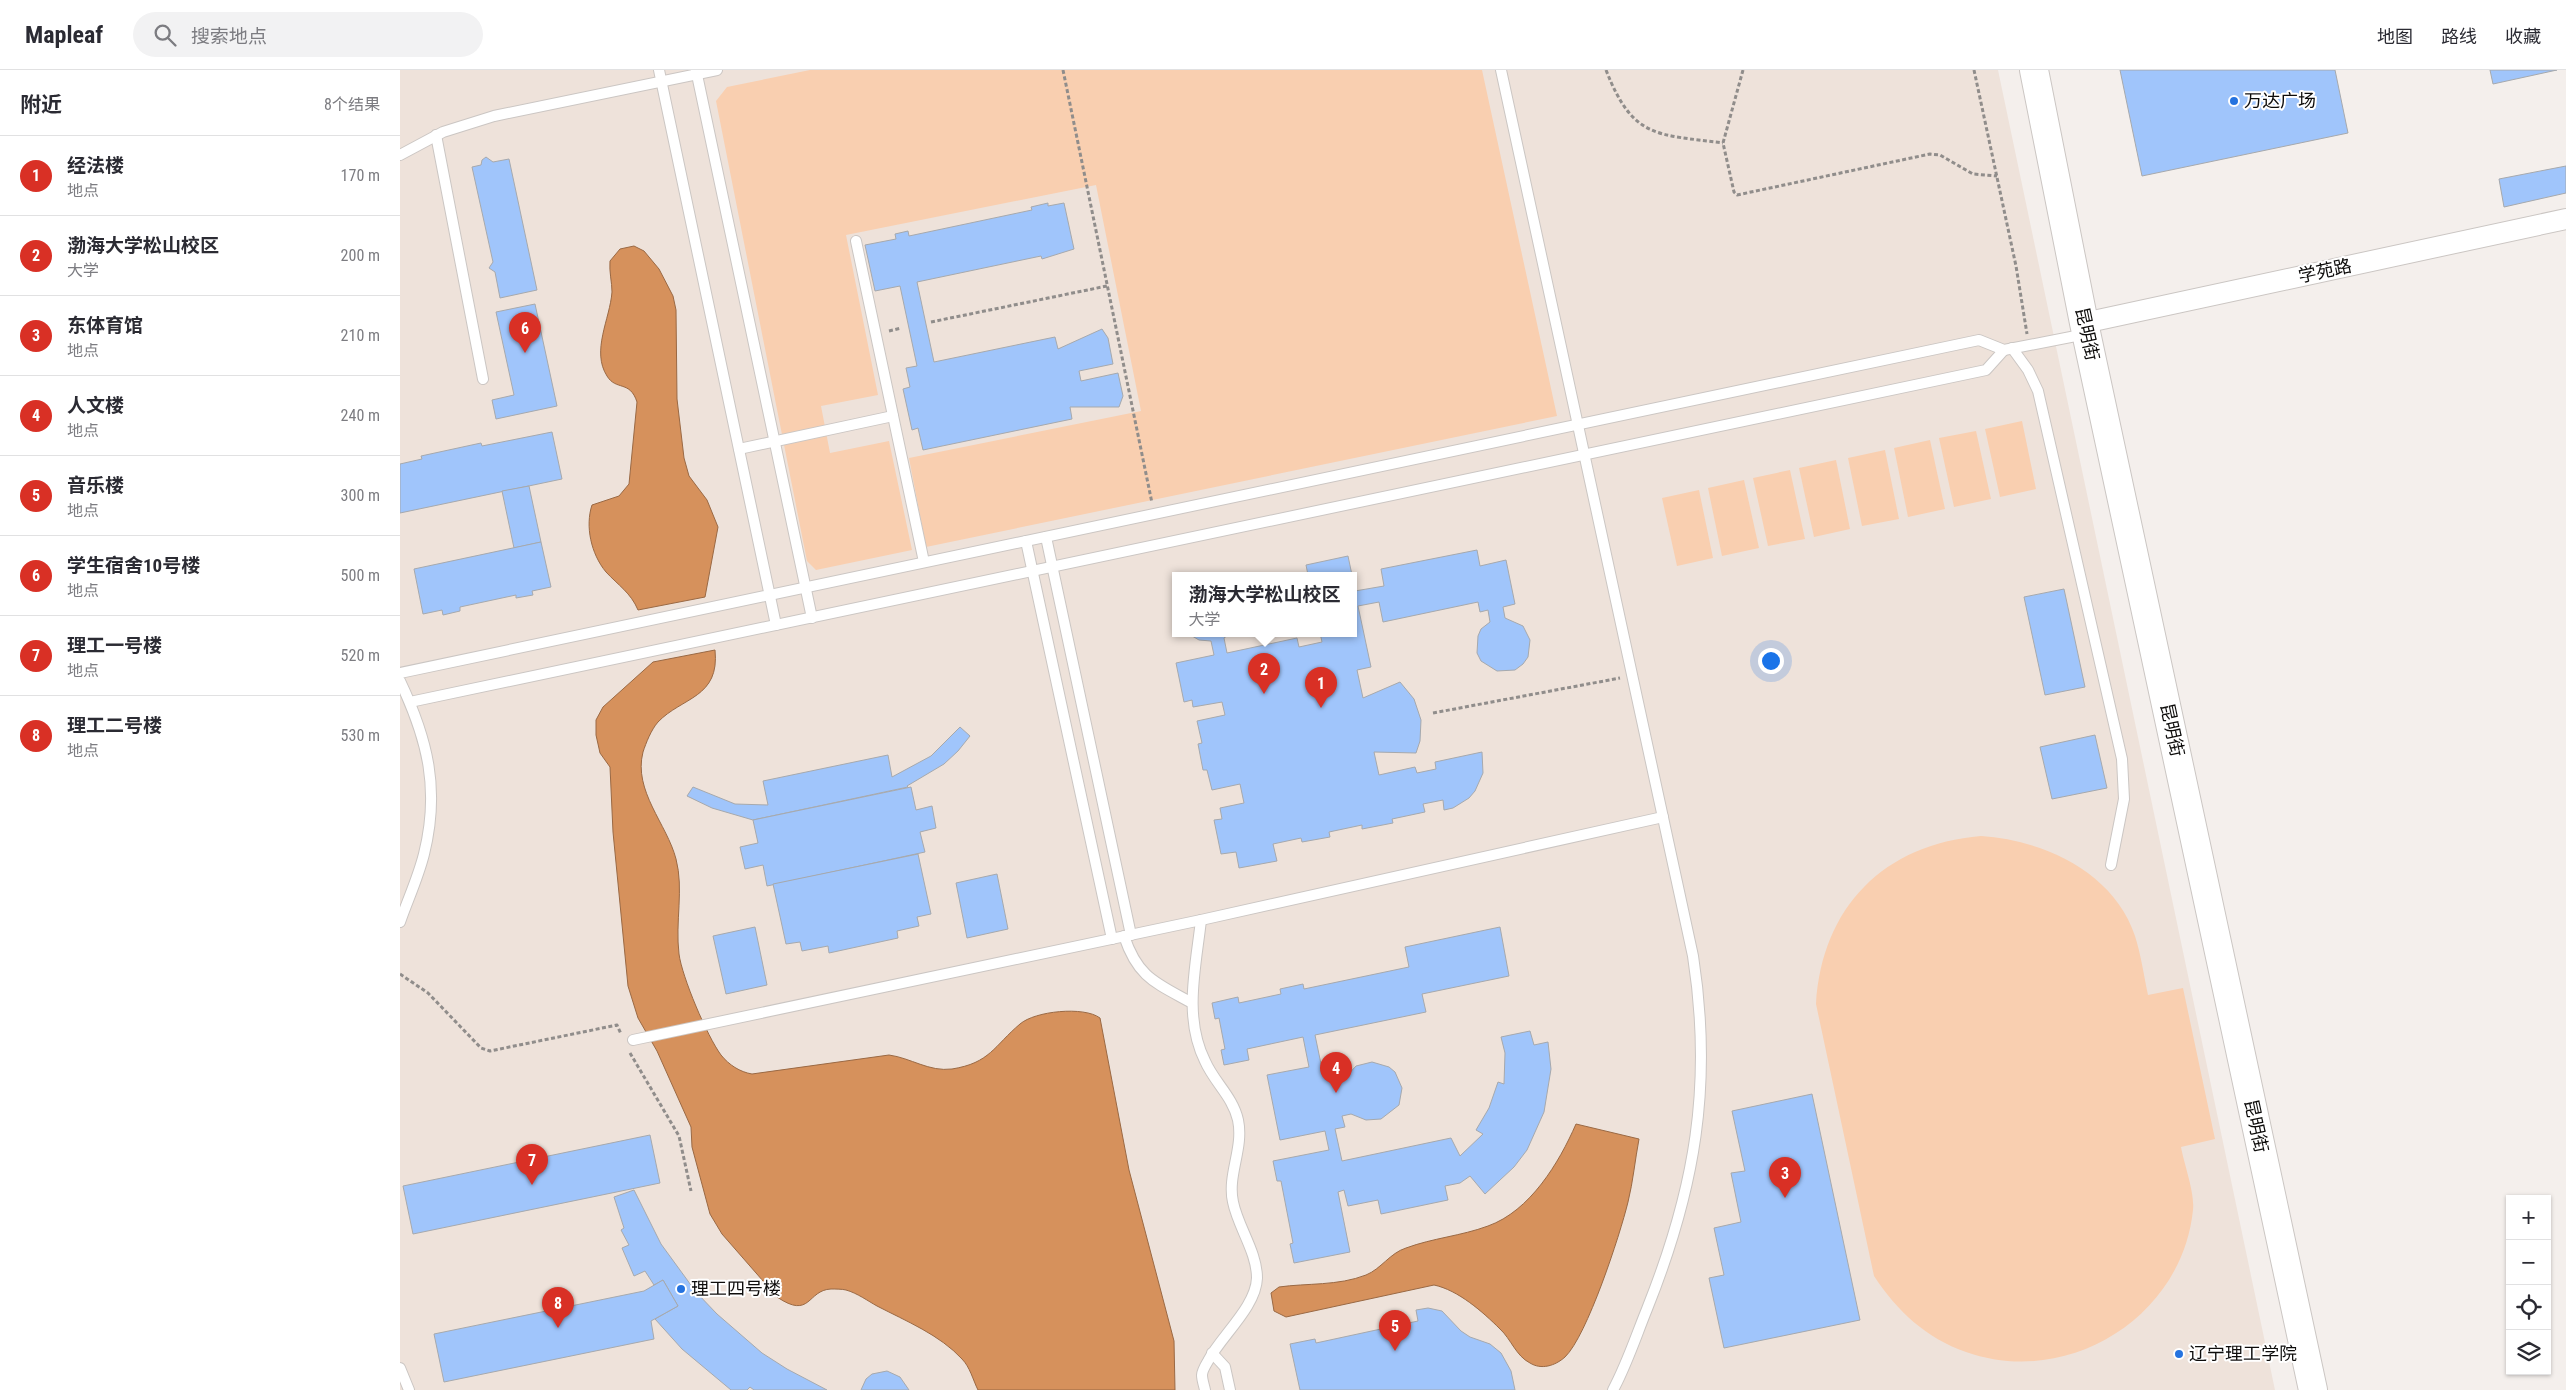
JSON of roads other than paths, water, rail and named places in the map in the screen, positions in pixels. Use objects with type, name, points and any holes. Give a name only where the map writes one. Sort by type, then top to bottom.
[{"type":"street","name":"昆明街","points":[[2034,70],[2086,328],[2313,1390]]},
{"type":"street","name":"学苑路","points":[[2086,328],[2566,219]]},
{"type":"lane","points":[[659,70],[776,625]]},
{"type":"lane","points":[[400,155],[436,135],[494,116],[697,72],[717,70]]},
{"type":"lane","points":[[1501,70],[1698,987],[1702,1051],[1700,1110],[1691,1170],[1660,1278],[1613,1390]]},
{"type":"lane","points":[[697,72],[812,618]]},
{"type":"lane","points":[[436,135],[483,379]]},
{"type":"lane","points":[[856,241],[924,562]]},
{"type":"lane","points":[[400,673],[1979,340],[2008,349],[2029,345],[2086,328]]},
{"type":"lane","points":[[410,702],[1986,370],[2008,349]]},
{"type":"lane","points":[[2008,349],[2028,370],[2038,391],[2122,759],[2124,799],[2111,865]]},
{"type":"lane","points":[[739,449],[893,416]]},
{"type":"lane","points":[[1046,536],[1133,958],[1147,978],[1192,1003]]},
{"type":"lane","points":[[1026,541],[1112,939]]},
{"type":"lane","points":[[400,681],[410,702],[428,759],[432,790],[432,809],[424,854],[405,899],[400,922]]},
{"type":"lane","points":[[629,1041],[1201,920],[1663,817]]},
{"type":"lane","points":[[1201,920],[1192,1003],[1197,1040],[1204,1060],[1232,1101],[1239,1121],[1240,1142],[1232,1184],[1232,1198],[1256,1272],[1255,1291],[1212,1353],[1202,1373],[1205,1390]]},
{"type":"lane","points":[[1212,1353],[1225,1367],[1230,1390]]},
{"type":"lane","points":[[400,1368],[409,1390]]},
{"type":"place","name":"万达广场","points":[[2234,101]]},
{"type":"place","name":"学生宿舍10号楼","points":[[525,353]]},
{"type":"place","name":"渤海大学松山校区","points":[[1264,694]]},
{"type":"place","name":"经法楼","points":[[1321,708]]},
{"type":"place","name":"人文楼","points":[[1336,1093]]},
{"type":"place","name":"理工一号楼","points":[[532,1185]]},
{"type":"place","name":"东体育馆","points":[[1785,1198]]},
{"type":"place","name":"理工四号楼","points":[[681,1289]]},
{"type":"place","name":"理工二号楼","points":[[558,1328]]},
{"type":"place","name":"音乐楼","points":[[1395,1351]]},
{"type":"place","name":"辽宁理工学院","points":[[2179,1354]]}]
